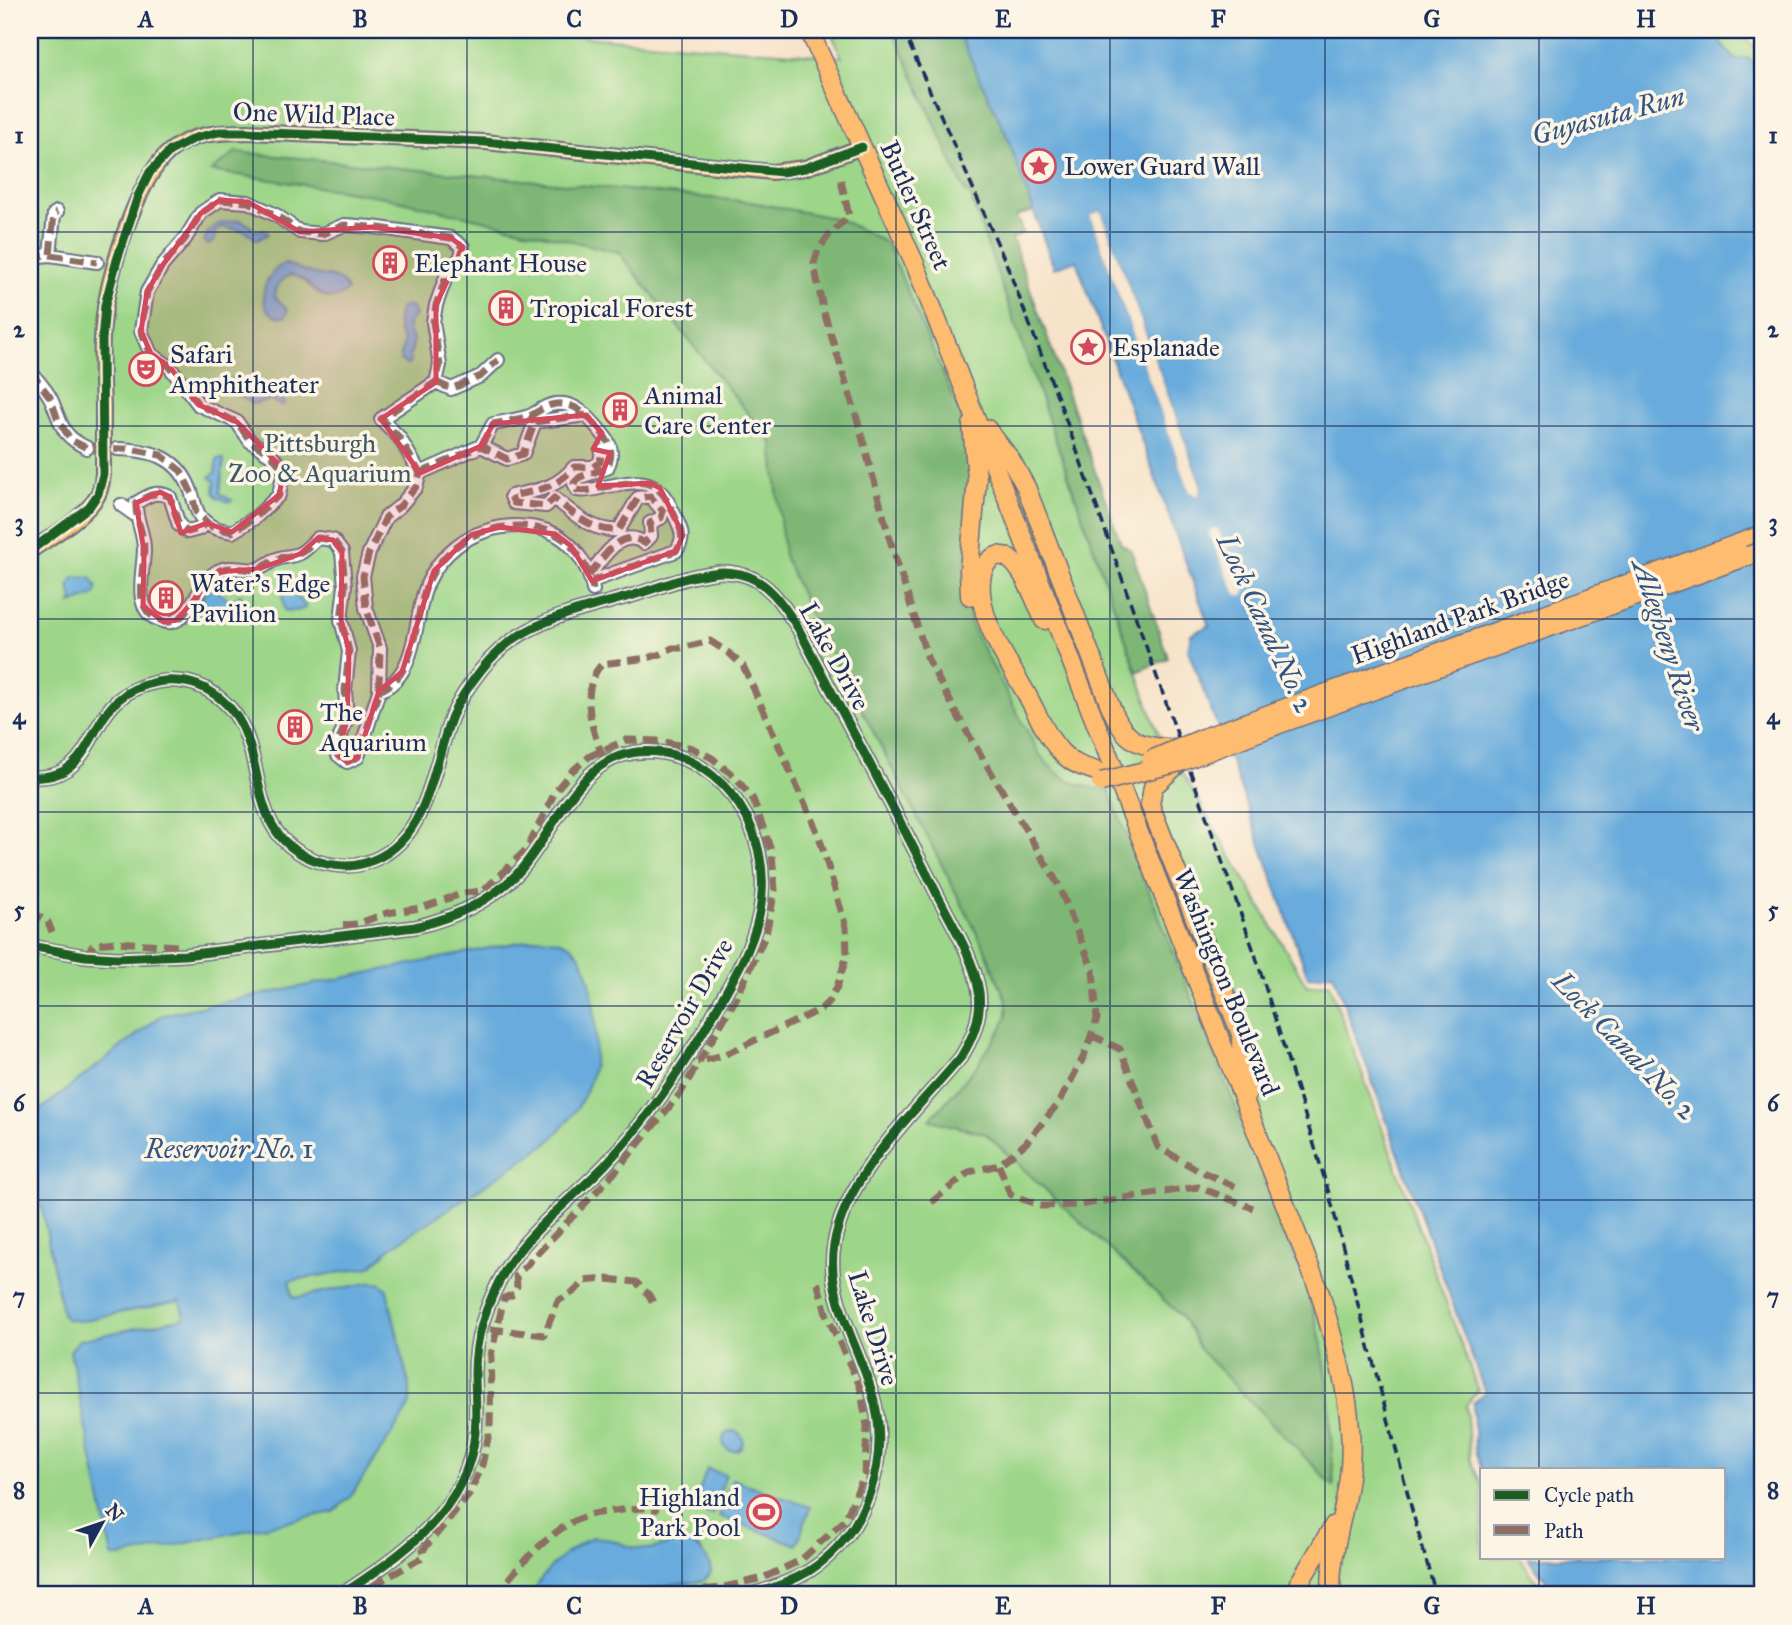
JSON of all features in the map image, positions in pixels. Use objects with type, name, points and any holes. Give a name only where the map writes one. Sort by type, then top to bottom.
[{"type":"highway","name":"Butler Street","points":[[809,30],[915,264],[970,404]]},
{"type":"highway","points":[[970,404],[1017,468],[1027,487],[1119,724],[1135,742],[1178,755]]},
{"type":"highway","points":[[970,404],[977,479],[969,580],[977,621],[1048,753],[1076,776],[1104,776],[1117,770],[1178,755]]},
{"type":"highway","name":"Washington Boulevard","points":[[970,404],[1104,776],[1251,1117],[1311,1268],[1333,1339],[1350,1432],[1349,1479],[1332,1559],[1331,1595]]},
{"type":"highway","name":"Highland Park Bridge","points":[[1178,755],[1762,535]]},
{"type":"highway","name":"Highland Park Bridge","points":[[1178,755],[1282,723],[1762,551]]},
{"type":"highway","points":[[1002,555],[1012,560],[1021,573],[1104,776],[1073,762],[1052,742],[991,628],[983,607],[981,581],[986,564],[995,556],[1002,555]]},
{"type":"highway","points":[[1178,755],[1153,787],[1150,805],[1241,1034],[1251,1117]]},
{"type":"highway","points":[[1292,1595],[1343,1510]]},
{"type":"main road","name":"One Wild Place","points":[[30,551],[95,501],[101,486],[105,305],[130,218],[150,172],[170,151],[195,138],[219,132],[246,131],[485,142],[782,172],[805,168],[862,147]]},
{"type":"street","points":[[117,449],[161,455],[181,471],[192,494],[196,512],[212,527],[232,532],[255,518],[279,495],[284,470],[271,455],[250,441],[237,422],[199,405],[169,366],[151,354],[141,331],[147,292],[162,266],[185,239],[201,213],[220,200],[247,202],[276,215],[300,232],[323,233],[344,225],[372,227],[451,238],[463,247],[461,257],[447,274],[436,305],[433,322],[440,365],[436,382],[381,419],[399,437],[420,473],[416,487],[400,506],[386,517],[369,553],[363,576],[366,608],[380,648],[379,691],[358,757],[347,762],[338,755],[340,737],[348,719],[345,690],[349,651],[341,620],[345,586],[342,552],[333,540],[318,538],[300,554],[277,559],[258,569],[236,566],[217,572],[198,590],[177,620],[164,622],[153,618],[143,606],[142,527],[135,514],[121,505]]},
{"type":"street","points":[[50,255],[54,214],[57,212]]},
{"type":"street","points":[[30,257],[50,255],[97,262]]},
{"type":"street","points":[[436,382],[450,389],[481,376],[498,360]]},
{"type":"street","points":[[30,372],[50,397],[58,420],[71,440],[88,448]]},
{"type":"street","points":[[420,473],[481,446],[493,424],[531,419],[551,405],[578,408],[610,442],[600,462],[593,467],[573,467],[563,480],[551,486],[511,496],[514,503],[546,506],[554,498],[587,523],[605,531],[619,530],[638,498],[650,496],[663,511],[662,517],[650,523],[651,536],[644,543],[644,551],[649,561]]},
{"type":"street","points":[[481,446],[507,459],[523,454],[531,419]]},
{"type":"street","points":[[592,582],[676,551],[684,535],[670,503],[660,488],[650,483],[577,490],[575,483],[580,477],[607,468],[610,462],[606,452]]},
{"type":"street","points":[[135,514],[136,503],[160,492],[170,497],[179,525],[188,532],[207,523]]},
{"type":"street","points":[[379,691],[388,687],[402,672],[413,645],[424,591],[434,571],[448,553],[471,536],[499,527],[529,527],[555,534],[571,546],[592,582]]},
{"type":"street","points":[[592,582],[609,550],[621,540],[639,540],[644,543]]},
{"type":"street","name":"Lake Drive","points":[[30,777],[57,774],[80,758],[108,710],[126,693],[160,681],[190,682],[219,697],[237,716],[251,747],[264,809],[281,838],[291,849],[322,863],[361,864],[384,855],[407,837],[423,807],[458,703],[479,671],[509,642],[556,618],[714,572],[742,574],[755,579],[779,597],[936,892],[971,965],[979,992],[979,1014],[971,1042],[874,1161],[851,1199],[836,1233],[833,1248],[835,1283],[877,1413],[878,1456],[869,1494],[849,1533],[824,1560],[793,1580],[750,1595]]},
{"type":"street","name":"Reservoir Drive","points":[[30,946],[85,956],[150,958],[440,921],[466,911],[490,897],[515,876],[535,853],[564,803],[579,784],[602,765],[629,754],[661,752],[696,765],[725,788],[738,802],[748,820],[761,859],[762,901],[756,926],[741,964],[691,1052],[641,1123],[605,1165],[528,1241],[503,1274],[480,1328],[475,1370],[474,1444],[463,1482],[450,1503],[434,1523],[402,1553],[341,1595]]},
{"type":"highlighted area","points":[[220,200],[248,202],[300,232],[372,227],[451,238],[463,247],[436,305],[436,382],[381,419],[420,473],[481,446],[493,424],[586,415],[602,433],[593,449],[610,453],[598,486],[650,483],[660,488],[683,535],[676,551],[592,581],[571,546],[555,534],[499,527],[471,535],[434,571],[402,672],[379,691],[358,757],[347,762],[338,755],[347,719],[349,651],[341,620],[342,552],[333,540],[318,538],[300,554],[258,569],[217,572],[177,620],[164,622],[143,606],[144,551],[136,503],[160,492],[170,497],[181,533],[207,523],[232,532],[279,495],[284,470],[237,422],[199,405],[169,366],[151,354],[141,331],[147,292],[162,266],[201,213]]},
{"type":"green space","name":"Pittsburgh Zoo & Aquarium","points":[[30,30],[580,30],[584,37],[842,57],[830,30],[893,30],[966,192],[969,191],[1157,730],[1307,986],[1329,983],[1478,1390],[1466,1405],[1470,1459],[1480,1482],[1480,1558],[1520,1558],[1542,1589],[1531,1595],[30,1595]]},
{"type":"green space","points":[[893,30],[931,30],[935,36],[947,30],[957,30],[1006,134],[1034,211],[1016,216],[1023,233],[1012,238],[1121,544],[1131,550],[1168,658],[1137,672],[969,192],[966,193]]},
{"type":"green space","points":[[1679,30],[1738,32],[1762,53],[1762,97]]},
{"type":"green space","points":[[236,152],[751,202],[839,219],[887,243],[960,414],[968,443],[971,469],[964,587],[973,630],[1040,755],[1054,770],[1078,785],[1108,789],[1306,1283],[1321,1341],[1328,1383],[1334,1487],[1199,1349],[1180,1315],[986,1134],[930,1120],[976,1067],[1002,1028],[1007,1015],[1007,1002],[984,947],[810,614],[784,556],[772,443],[618,252],[385,197],[211,171]]},
{"type":"water","points":[[957,30],[1712,30],[1735,60],[1749,58],[1762,81],[1762,1595],[1558,1595],[1528,1558],[1726,1558],[1726,1468],[1481,1468],[1475,1451],[1473,1403],[1485,1393],[1333,973],[1308,977],[1188,650],[1191,634],[1209,626],[1076,260],[1054,268],[1006,134]],"holes":[[[1101,211],[1201,486],[1199,495],[1196,496],[1189,490],[1090,215]]]},
{"type":"water","points":[[240,220],[255,231],[266,230],[268,234],[257,240],[245,231],[223,227],[215,232],[215,240],[208,245],[204,241],[214,227]]},
{"type":"water","points":[[284,264],[337,279],[347,290],[336,298],[325,297],[302,279],[290,275],[279,284],[275,297],[288,310],[285,317],[276,316],[269,312],[265,305],[265,287],[268,278]]},
{"type":"water","points":[[407,305],[415,315],[408,324],[408,331],[413,339],[409,356],[411,362],[407,365],[400,360],[404,341],[398,330],[398,322],[400,309]]},
{"type":"water","points":[[231,378],[253,393],[279,393],[285,403],[282,406],[271,400],[252,404],[234,392]]},
{"type":"water","points":[[217,459],[224,459],[220,494],[232,500],[229,502],[218,498],[214,492],[215,481],[210,477],[216,472]]},
{"type":"water","points":[[75,577],[91,578],[97,588],[95,595],[71,604],[73,598],[69,587]]},
{"type":"water","points":[[213,587],[227,599],[234,600],[240,595],[241,608],[219,607],[211,617],[195,609],[209,588]]},
{"type":"water","points":[[291,591],[306,607],[296,611],[284,610],[282,594]]},
{"type":"water","name":"Reservoir No. 1","points":[[539,938],[562,942],[574,949],[582,960],[592,993],[595,1032],[593,1068],[587,1090],[573,1114],[548,1143],[393,1246],[370,1267],[289,1281],[293,1298],[368,1283],[381,1284],[387,1290],[410,1389],[410,1404],[350,1497],[333,1512],[121,1557],[112,1556],[70,1351],[79,1340],[184,1318],[180,1301],[79,1321],[66,1319],[62,1313],[30,1145],[30,1118],[161,1016]]},
{"type":"water","points":[[733,1431],[740,1434],[743,1441],[740,1448],[733,1451],[726,1448],[723,1441],[726,1434]]},
{"type":"water","points":[[707,1469],[726,1475],[712,1515],[693,1508]]},
{"type":"water","name":"Highland Park Pool","points":[[732,1479],[810,1507],[797,1545],[719,1516]]},
{"type":"water","points":[[593,1537],[642,1549],[687,1542],[704,1554],[711,1573],[704,1581],[663,1586],[630,1595],[532,1595],[542,1577],[557,1561]]},
{"type":"pier","points":[[1101,211],[1201,487],[1199,495],[1189,491],[1090,215]],"holes":[[[1099,215],[1197,487],[1196,492],[1192,488],[1094,217]]]},
{"type":"pier","points":[[1212,528],[1218,530],[1246,589],[1243,596],[1236,594],[1209,534]]},
{"type":"railway","points":[[903,30],[1006,263],[1061,406],[1256,957],[1328,1190],[1436,1595]]},
{"type":"marked path","points":[[841,180],[849,216],[818,250],[814,264],[823,309],[928,660],[964,727],[1058,884],[1093,970],[1097,1019],[1084,1056],[1060,1101],[1026,1143],[999,1165],[969,1172],[928,1205]]},
{"type":"marked path","points":[[30,371],[50,397],[58,420],[71,440],[87,448],[130,449],[161,455],[181,471],[192,494],[196,512],[212,527],[232,532],[255,518],[279,495],[284,470],[271,455],[250,441],[237,422],[199,405],[169,366],[151,354],[141,331],[147,292],[162,266],[185,239],[201,213],[220,200],[248,202],[276,215],[300,232],[323,234],[344,225],[372,227],[451,238],[463,247],[461,257],[447,274],[436,305],[433,322],[440,365],[436,382],[381,419],[399,437],[420,473],[416,487],[400,506],[386,517],[369,553],[363,576],[366,608],[380,648],[379,691],[358,757],[347,762],[338,755],[340,737],[347,719],[345,690],[349,651],[341,620],[345,586],[342,552],[333,540],[318,538],[301,553],[279,558],[258,569],[227,568],[216,572],[205,583],[186,612],[175,621],[162,621],[145,608],[141,590],[144,543],[136,503],[153,494],[165,495],[170,497],[179,525],[188,532],[207,523]]},
{"type":"marked path","points":[[30,257],[50,255],[54,214],[57,212]]},
{"type":"marked path","points":[[50,255],[97,262]]},
{"type":"marked path","points":[[436,382],[451,389],[481,376],[498,360]]},
{"type":"marked path","points":[[481,446],[493,424],[529,416],[551,405],[567,405],[592,421],[605,437],[610,449],[607,468],[580,477],[574,483],[577,490],[640,482],[656,488],[662,494],[681,530],[681,542],[676,551],[592,581]]},
{"type":"marked path","points":[[535,422],[586,415]]},
{"type":"marked path","points":[[420,473],[481,446],[507,459],[523,454],[535,422],[528,417]]},
{"type":"marked path","points":[[589,575],[619,542],[635,539],[644,543],[651,536],[650,523],[661,518],[663,511],[650,496],[638,498],[619,530],[592,525],[554,498],[546,506],[514,503],[511,496],[553,484],[574,467],[593,467],[600,462],[602,451]]},
{"type":"marked path","points":[[379,691],[391,684],[407,662],[424,593],[440,562],[456,546],[476,535],[512,526],[539,528],[555,534],[569,544],[580,558],[589,574],[593,590]]},
{"type":"marked path","points":[[604,758],[595,736],[589,697],[595,674],[602,664],[648,658],[672,648],[710,641],[743,666],[819,836],[846,927],[847,955],[830,1000],[821,1009],[724,1055],[697,1062]]},
{"type":"marked path","points":[[343,925],[357,924],[387,913],[421,908],[464,893],[483,891],[527,849],[556,790],[572,771],[590,756],[626,740],[661,741],[692,748],[712,758],[734,776],[753,799],[772,853],[775,890],[766,934],[737,997],[680,1094],[615,1172],[516,1276],[514,1294],[504,1298],[491,1355],[490,1429],[482,1465],[469,1495],[423,1550],[425,1556],[367,1589]]},
{"type":"marked path","points":[[30,911],[48,922],[52,932]]},
{"type":"marked path","points":[[85,956],[94,944],[118,942],[177,946]]},
{"type":"marked path","points":[[1091,1035],[1120,1049],[1158,1147],[1196,1169],[1241,1189]]},
{"type":"marked path","points":[[999,1165],[1010,1194],[1041,1206],[1078,1205],[1198,1187],[1253,1208]]},
{"type":"marked path","points":[[662,1595],[720,1588],[763,1578],[801,1560],[845,1520],[865,1473],[867,1426],[860,1386],[827,1316],[816,1278]]},
{"type":"marked path","points":[[490,1329],[544,1335],[558,1301],[575,1291],[584,1281],[607,1279],[636,1282],[649,1295],[656,1308]]},
{"type":"marked path","points":[[495,1595],[537,1549],[575,1521],[593,1514],[621,1510],[659,1510]]},
{"type":"cycle path","points":[[30,551],[89,507],[98,494],[103,474],[102,340],[105,305],[117,260],[138,196],[150,172],[170,151],[195,138],[219,132],[246,132],[485,142],[782,172],[805,168],[862,147]]},
{"type":"cycle path","points":[[30,777],[49,776],[64,771],[75,762],[107,712],[131,691],[163,681],[193,684],[204,688],[228,706],[243,728],[263,803],[273,826],[290,846],[322,863],[359,865],[386,853],[403,839],[415,822],[425,802],[458,704],[486,664],[517,637],[569,613],[703,574],[740,574],[759,582],[774,595],[798,628],[956,929],[972,967],[980,1001],[976,1026],[961,1057],[904,1121],[867,1169],[841,1219],[834,1245],[834,1283],[872,1393],[877,1418],[879,1443],[870,1492],[860,1516],[846,1537],[829,1555],[795,1579],[750,1595]]},
{"type":"cycle path","points":[[30,946],[85,956],[117,958],[185,955],[415,927],[443,919],[482,901],[505,885],[532,856],[575,791],[592,773],[611,760],[635,752],[677,756],[702,768],[723,785],[747,818],[760,860],[762,882],[759,916],[748,950],[713,1015],[655,1104],[605,1165],[526,1242],[506,1269],[488,1305],[477,1345],[475,1433],[470,1461],[459,1486],[428,1529],[386,1564],[341,1595]]},
{"type":"place","name":"Lower Guard Wall","points":[[1039,166]]},
{"type":"place","name":"Elephant House","points":[[390,263]]},
{"type":"place","name":"Tropical Forest","points":[[506,308]]},
{"type":"place","name":"Esplanade","points":[[1088,347]]},
{"type":"place","name":"Safari Amphitheater","points":[[146,369]]},
{"type":"place","name":"Animal Care Center","points":[[620,410]]},
{"type":"place","name":"Water's Edge Pavilion","points":[[166,598]]},
{"type":"place","name":"The Aquarium","points":[[295,727]]},
{"type":"place","name":"Highland Park Pool","points":[[764,1512]]},
{"type":"water label","name":"Guyasuta Run","points":[[1608,115]]},
{"type":"water label","name":"Lock Canal No. 2","points":[[1266,623]]},
{"type":"water label","name":"Allegheny River","points":[[1669,645]]},
{"type":"water label","name":"Lock Canal No. 2","points":[[1625,1045]]}]
